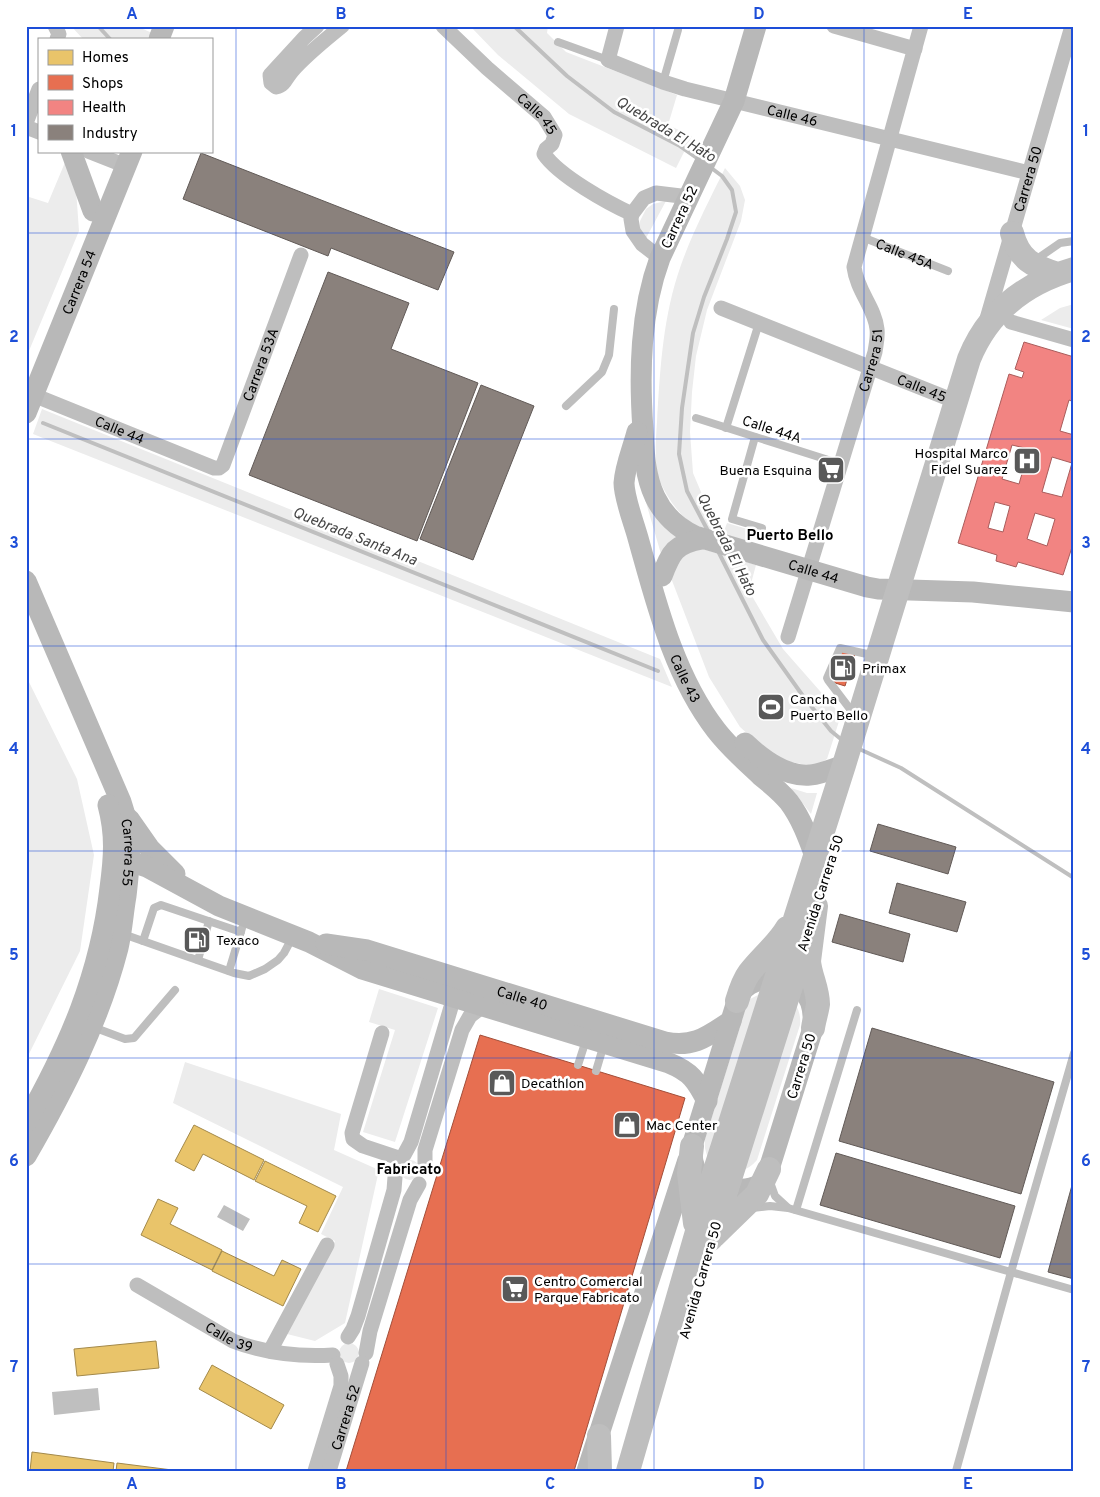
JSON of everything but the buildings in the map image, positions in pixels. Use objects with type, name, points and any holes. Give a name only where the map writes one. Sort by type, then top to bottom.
[{"type":"main road","name":"Carrera 52","points":[[642,417],[641,377],[649,292],[660,258],[734,101],[756,26]]},
{"type":"main road","points":[[71,152],[93,211]]},
{"type":"main road","name":"Carrera 54","points":[[26,374],[93,211],[122,157]]},
{"type":"main road","name":"Carrera 54","points":[[29,400],[122,157]]},
{"type":"main road","points":[[1012,233],[1019,252],[1031,264],[1068,276]]},
{"type":"main road","name":"Avenida Carrera 50","points":[[864,727],[879,651],[907,590],[969,359],[983,331],[1012,300],[1031,287],[1068,276]]},
{"type":"main road","name":"Avenida Carrera 50","points":[[808,904],[815,856],[864,727],[907,590],[979,376],[992,346],[1011,322],[1068,276]]},
{"type":"main road","name":"Calle 43","points":[[642,417],[624,483],[626,495],[663,622],[688,686],[722,738],[780,792],[790,804],[804,827],[815,856]]},
{"type":"main road","name":"Calle 44","points":[[642,417],[646,471],[656,499],[672,520],[689,534],[878,589],[973,592],[1074,602]]},
{"type":"main road","name":"Calle 43","points":[[628,465],[683,641],[697,675],[722,719],[762,758],[790,772],[809,775],[850,763]]},
{"type":"main road","points":[[662,576],[673,551],[685,543],[702,539]]},
{"type":"main road","name":"Carrera 55","points":[[26,581],[125,814],[130,842],[122,859],[91,983],[81,1010],[47,1085],[26,1122]]},
{"type":"main road","name":"Carrera 55","points":[[26,612],[107,801],[122,859],[125,901],[121,934],[110,975],[91,1026],[66,1084],[26,1156]]},
{"type":"main road","name":"Avenida Carrera 50","points":[[628,1471],[784,982],[850,763]]},
{"type":"main road","points":[[125,814],[150,849],[198,900]]},
{"type":"main road","name":"Calle 40","points":[[122,859],[158,873],[198,900],[243,924],[301,939],[367,950],[665,1042],[689,1043],[704,1038],[734,1011]]},
{"type":"main road","points":[[125,901],[134,887],[149,881],[160,881],[198,900]]},
{"type":"main road","points":[[587,1471],[742,986],[748,974],[808,904]]},
{"type":"main road","points":[[808,904],[809,961],[818,1005],[813,1028]]},
{"type":"main road","name":"Calle 40","points":[[301,939],[362,968],[669,1063],[683,1069],[695,1080],[706,1101]]},
{"type":"main road","points":[[734,1011],[743,989],[753,982],[764,979],[784,982]]},
{"type":"main road","name":"Carrera 50","points":[[719,1185],[738,1190],[754,1187],[762,1182],[769,1169],[813,1028],[814,1013],[808,996],[802,989],[784,982]]},
{"type":"main road","points":[[692,1146],[692,1161],[699,1175],[719,1185]]},
{"type":"main road","points":[[692,1146],[689,1173],[704,1236],[741,1210],[760,1189],[769,1169]]},
{"type":"main road","name":"Avenida Carrera 50","points":[[645,1471],[704,1236]]},
{"type":"main road","points":[[599,1436],[600,1471]]},
{"type":"street","points":[[55,26],[59,34],[57,38]]},
{"type":"street","points":[[317,26],[270,75],[271,83],[276,87],[282,86],[291,73],[312,51],[342,26]]},
{"type":"street","name":"Calle 45","points":[[442,26],[544,117],[555,134],[552,144],[546,149],[544,154],[549,162],[584,188],[632,214]]},
{"type":"street","points":[[608,60],[618,26]]},
{"type":"street","points":[[834,26],[915,49]]},
{"type":"street","name":"Carrera 51","points":[[788,636],[875,352],[877,329],[875,319],[858,285],[854,267],[921,26]]},
{"type":"street","name":"Carrera 50","points":[[983,331],[1072,26]]},
{"type":"street","name":"Calle 46","points":[[608,60],[663,82],[1030,173]]},
{"type":"street","points":[[26,123],[38,92]]},
{"type":"street","points":[[26,127],[38,132]]},
{"type":"street","points":[[94,152],[122,157]]},
{"type":"street","points":[[660,258],[642,244],[633,231],[632,214],[644,198],[656,193],[688,197]]},
{"type":"street","name":"Carrera 53A","points":[[214,468],[219,468],[223,465],[301,255]]},
{"type":"street","name":"Calle 45","points":[[721,308],[956,402]]},
{"type":"street","points":[[1011,322],[1074,340]]},
{"type":"street","name":"Calle 44","points":[[29,400],[214,468]]},
{"type":"street","points":[[348,1337],[356,1323],[394,1190],[394,1167],[411,1142],[454,997],[468,981]]},
{"type":"street","points":[[395,1177],[398,1181],[408,1186],[419,1184],[426,1176],[425,1150],[462,1030],[470,1016],[483,1006]]},
{"type":"street","points":[[382,1033],[352,1132],[353,1139],[364,1146],[402,1156],[414,1154],[423,1160],[425,1165]]},
{"type":"street","name":"Carrera 52","points":[[329,1471],[410,1200],[419,1184]]},
{"type":"street","points":[[270,1351],[327,1245]]},
{"type":"street","name":"Calle 39","points":[[137,1285],[233,1341],[253,1348],[335,1360]]},
{"type":"street","points":[[353,1337],[362,1343],[364,1358],[353,1369],[347,1369],[335,1360],[335,1345],[343,1338],[353,1337]]},
{"type":"street","name":"Carrera 52","points":[[315,1471],[341,1386],[341,1376],[335,1360]]},
{"type":"lane","points":[[663,82],[678,30]]},
{"type":"lane","name":"Calle 46","points":[[558,42],[608,60]]},
{"type":"lane","name":"Calle 45A","points":[[862,237],[948,271]]},
{"type":"lane","points":[[1031,264],[1060,243],[1074,241]]},
{"type":"lane","points":[[566,406],[602,372],[609,355],[614,309]]},
{"type":"lane","points":[[726,428],[759,323]]},
{"type":"lane","name":"Calle 44A","points":[[696,418],[841,464]]},
{"type":"lane","points":[[755,437],[732,519],[762,528]]},
{"type":"lane","points":[[864,727],[827,678],[840,648],[868,654],[879,651]]},
{"type":"lane","points":[[196,917],[198,900]]},
{"type":"lane","points":[[143,941],[154,908],[161,905],[209,921],[243,924],[229,971]]},
{"type":"lane","points":[[198,960],[209,921]]},
{"type":"lane","points":[[121,934],[249,976],[265,969],[278,960],[301,939]]},
{"type":"lane","points":[[91,1026],[125,1039],[134,1038],[175,990]]},
{"type":"lane","points":[[792,1209],[857,1010]]},
{"type":"lane","points":[[578,1065],[595,1040]]},
{"type":"lane","points":[[595,1040],[596,1071]]},
{"type":"lane","points":[[956,1471],[1074,1053]]},
{"type":"lane","points":[[769,1169],[769,1179],[775,1196],[782,1204],[792,1209],[1074,1290]]},
{"type":"lane","points":[[741,1210],[760,1206],[792,1209]]},
{"type":"shaded area","points":[[71,26],[136,26],[157,35],[156,38],[82,38]]},
{"type":"shaded area","points":[[470,26],[548,26],[547,33],[566,52],[677,95],[668,125],[692,136],[676,168],[569,114],[498,55]]},
{"type":"shaded area","points":[[66,160],[76,189],[79,231],[26,358],[26,196],[48,203]]},
{"type":"shaded area","points":[[725,168],[740,186],[745,200],[741,221],[707,310],[696,356],[690,432],[693,473],[704,499],[723,534],[687,520],[674,506],[657,474],[656,435],[661,362],[666,323],[675,284],[686,252]]},
{"type":"shaded area","points":[[666,201],[645,240],[639,230],[640,221],[646,209],[653,204]]},
{"type":"shaded area","points":[[1074,304],[1074,329],[1041,320],[1060,308]]},
{"type":"shaded area","points":[[42,409],[660,659],[672,687],[33,434]]},
{"type":"shaded area","points":[[638,475],[689,539],[661,554]]},
{"type":"shaded area","points":[[727,523],[754,531],[751,542],[723,534]]},
{"type":"shaded area","points":[[703,549],[756,565],[749,591],[783,649],[841,715],[827,759],[819,764],[807,765],[785,761],[761,746],[740,727],[709,677],[671,578],[685,554]]},
{"type":"shaded area","points":[[26,676],[77,779],[94,855],[80,951],[26,1060]]},
{"type":"shaded area","points":[[791,788],[807,793],[817,793],[811,814]]},
{"type":"shaded area","points":[[379,989],[438,1008],[395,1142],[363,1132],[395,1030],[369,1022]]},
{"type":"shaded area","points":[[764,992],[710,1162],[706,1151],[705,1139],[747,1004],[750,999]]},
{"type":"shaded area","points":[[794,1002],[799,1013],[800,1025],[757,1160],[749,1167],[740,1171]]},
{"type":"shaded area","points":[[185,1062],[341,1114],[334,1150],[379,1170],[345,1323],[315,1341],[287,1334],[335,1241],[321,1234],[343,1187],[173,1103]]},
{"type":"shaded area","points":[[410,1160],[417,1163],[420,1170],[417,1177],[410,1180],[403,1177],[400,1170],[403,1163]]},
{"type":"shaded area","points":[[224,1205],[250,1219],[243,1231],[217,1217]]},
{"type":"shaded area","points":[[349,1343],[356,1346],[359,1353],[356,1360],[349,1363],[342,1360],[339,1353],[342,1346]]},
{"type":"shaded area","points":[[98,1388],[100,1410],[54,1415],[52,1392]]},
{"type":"waterway","points":[[98,26],[109,38]]},
{"type":"waterway","name":"Quebrada El Hato","points":[[514,26],[567,76],[614,112],[680,146],[700,160]]},
{"type":"waterway","name":"Quebrada El Hato","points":[[708,531],[687,491],[679,454],[682,408],[693,333],[704,297],[736,212],[732,190],[722,176],[710,167]]},
{"type":"waterway","name":"Quebrada Santa Ana","points":[[43,423],[658,671]]},
{"type":"waterway","name":"Quebrada El Hato","points":[[718,551],[763,640],[803,696],[831,731],[842,740]]},
{"type":"waterway","name":"Quebrada El Hato","points":[[857,748],[901,768],[1074,878]]},
{"type":"place","name":"Hospital Marco Fidel Suarez","points":[[1027,461]]},
{"type":"place","name":"Buena Esquina","points":[[831,470]]},
{"type":"place","name":"Primax","points":[[843,668]]},
{"type":"place","name":"Cancha Puerto Bello","points":[[771,707]]},
{"type":"place","name":"Texaco","points":[[197,940]]},
{"type":"place","name":"Decathlon","points":[[502,1083]]},
{"type":"place","name":"Mac Center","points":[[627,1125]]},
{"type":"place","name":"Centro Comercial Parque Fabricato","points":[[515,1289]]},
{"type":"district","name":"Puerto Bello","points":[[790,535]]},
{"type":"district","name":"Fabricato","points":[[409,1169]]}]
